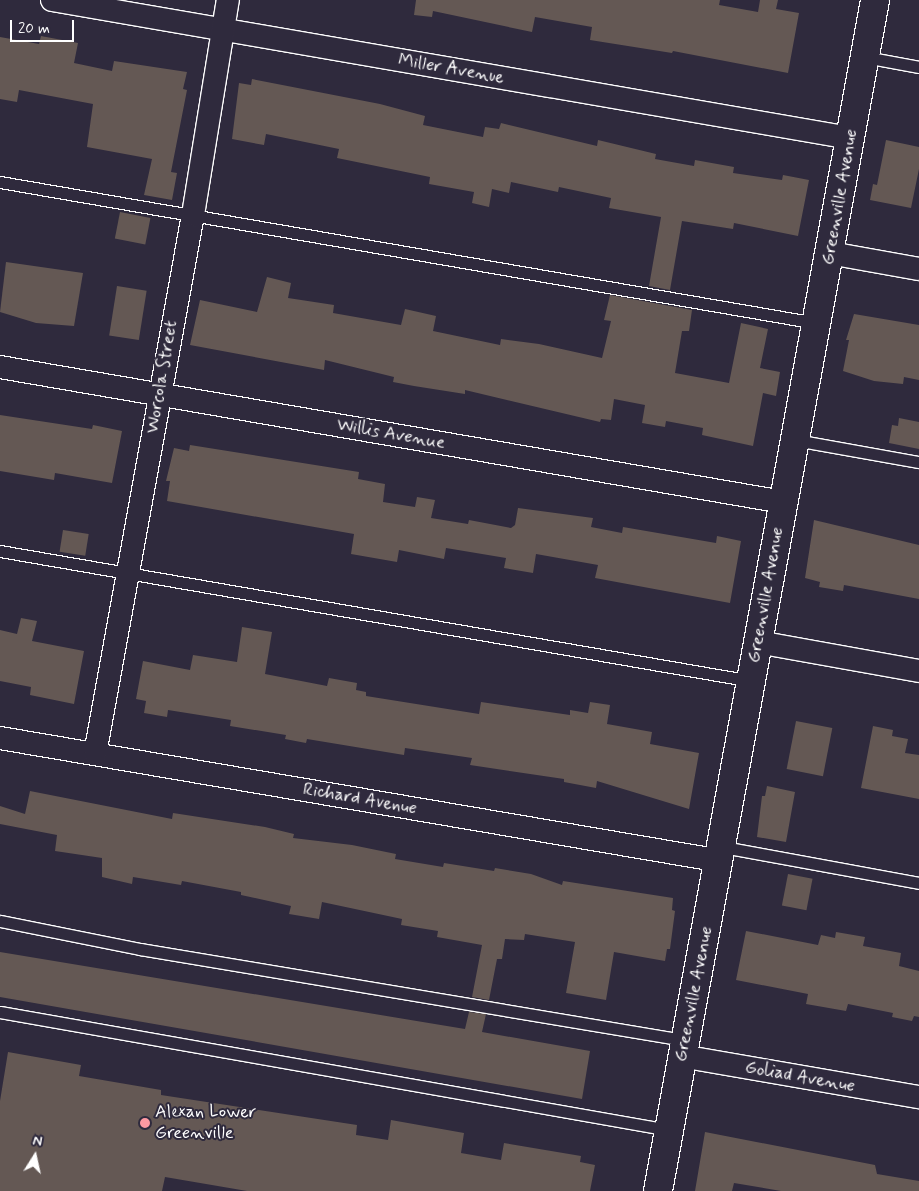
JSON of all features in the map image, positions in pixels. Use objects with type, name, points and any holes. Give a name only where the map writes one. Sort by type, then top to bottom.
[{"type":"main road","name":"Greenville Avenue","points":[[658,1191],[683,1048],[722,854],[783,502],[875,0]]},
{"type":"street","name":"Miller Avenue","points":[[52,0],[850,138]]},
{"type":"street","name":"Worcola Street","points":[[95,754],[159,393],[193,215],[228,0]]},
{"type":"street","points":[[830,253],[919,269]]},
{"type":"street","name":"Willis Avenue","points":[[0,367],[783,502]]},
{"type":"street","points":[[758,642],[919,671]]},
{"type":"street","name":"Richard Avenue","points":[[0,738],[722,854]]},
{"type":"street","name":"Goliad Avenue","points":[[683,1048],[919,1097]]},
{"type":"lane","points":[[865,57],[919,67]]},
{"type":"lane","points":[[0,182],[816,323]]},
{"type":"lane","points":[[795,440],[919,462]]},
{"type":"lane","points":[[0,551],[752,682]]},
{"type":"lane","points":[[722,854],[919,883]]},
{"type":"lane","points":[[0,921],[140,949],[683,1048]]},
{"type":"lane","points":[[0,1012],[668,1130]]},
{"type":"building","points":[[416,0],[720,0],[719,5],[758,12],[760,0],[778,0],[776,9],[799,13],[788,73],[673,51],[672,53],[590,40],[592,27],[535,17],[532,32],[433,11],[432,17],[414,15]]},
{"type":"building","points":[[41,36],[78,43],[74,63],[112,71],[114,61],[187,72],[183,89],[187,90],[171,172],[177,173],[172,200],[144,195],[152,159],[87,147],[93,104],[19,90],[17,102],[0,99],[0,37],[39,44]]},
{"type":"building","points":[[252,79],[380,104],[425,116],[423,125],[483,137],[485,127],[499,129],[501,123],[597,146],[598,140],[656,154],[655,159],[694,166],[695,160],[734,167],[733,173],[782,180],[783,175],[809,180],[798,236],[734,223],[733,229],[682,221],[670,290],[649,286],[661,217],[609,208],[611,198],[559,187],[558,192],[511,182],[509,193],[492,189],[489,207],[472,203],[474,192],[429,184],[430,177],[337,158],[339,149],[266,134],[264,145],[232,139],[239,83],[251,85]]},
{"type":"building","points":[[886,140],[919,147],[919,169],[911,208],[870,200],[873,184],[877,185]]},
{"type":"building","points":[[120,212],[150,218],[145,244],[115,239]]},
{"type":"building","points":[[6,262],[83,273],[74,326],[36,323],[0,312]]},
{"type":"building","points":[[267,277],[291,283],[288,298],[334,305],[333,313],[401,325],[405,309],[436,316],[433,331],[500,345],[501,339],[539,344],[602,358],[611,321],[604,320],[610,295],[692,310],[689,331],[682,331],[675,373],[729,383],[741,323],[768,329],[760,368],[780,372],[776,396],[763,393],[753,446],[702,435],[703,428],[666,421],[665,427],[642,423],[645,405],[614,399],[611,420],[601,419],[600,422],[465,390],[465,394],[393,382],[394,377],[325,360],[324,370],[190,345],[200,300],[257,312]]},
{"type":"building","points":[[117,286],[147,291],[139,340],[109,335]]},
{"type":"building","points":[[854,314],[919,325],[919,380],[904,377],[903,384],[874,381],[843,371],[849,340],[846,340]]},
{"type":"building","points":[[0,415],[92,429],[93,425],[122,431],[112,483],[55,473],[54,480],[0,471]]},
{"type":"building","points":[[899,418],[919,422],[919,449],[889,443],[892,425],[898,426]]},
{"type":"building","points":[[190,445],[359,472],[358,479],[385,484],[383,502],[415,507],[417,497],[435,500],[431,518],[468,524],[469,520],[511,528],[515,525],[518,508],[593,518],[591,527],[622,533],[623,527],[716,543],[717,536],[741,541],[730,603],[595,578],[598,565],[536,554],[533,573],[504,568],[506,558],[446,548],[444,559],[399,550],[397,562],[351,554],[354,534],[167,501],[170,481],[166,481],[174,448],[189,451]]},
{"type":"building","points":[[814,520],[919,545],[919,599],[844,585],[843,591],[819,587],[820,582],[805,578]]},
{"type":"building","points":[[63,530],[89,534],[85,556],[60,552]]},
{"type":"building","points":[[21,618],[37,621],[32,641],[84,651],[74,704],[30,695],[31,687],[0,681],[0,630],[17,634]]},
{"type":"building","points":[[242,627],[272,632],[265,674],[327,686],[329,678],[357,683],[356,690],[366,692],[366,696],[479,714],[481,702],[570,715],[570,710],[588,713],[590,702],[610,705],[607,724],[652,732],[650,744],[699,753],[689,809],[597,781],[596,788],[564,782],[564,779],[470,765],[472,758],[405,748],[404,755],[307,739],[306,743],[285,739],[286,735],[230,726],[231,720],[168,710],[167,717],[144,713],[146,701],[136,699],[143,661],[190,670],[193,655],[237,662]]},
{"type":"building","points":[[796,721],[832,728],[823,776],[787,769]]},
{"type":"building","points":[[873,726],[893,730],[892,736],[908,739],[905,753],[919,755],[919,799],[861,788]]},
{"type":"building","points":[[767,786],[795,792],[786,842],[757,837],[762,796],[765,796]]},
{"type":"building","points":[[30,791],[172,819],[173,813],[265,827],[294,834],[293,838],[352,845],[396,854],[395,859],[443,867],[444,863],[494,871],[495,868],[531,874],[562,885],[563,881],[673,898],[672,910],[675,911],[670,949],[667,949],[665,961],[614,952],[606,1000],[566,993],[575,942],[525,934],[524,940],[505,939],[502,959],[497,959],[489,1000],[472,997],[482,945],[437,937],[438,931],[401,925],[402,919],[322,902],[319,919],[289,914],[291,906],[241,895],[241,892],[182,881],[181,885],[133,877],[132,884],[102,877],[102,858],[55,851],[57,835],[0,824],[0,806],[25,814]]},
{"type":"building","points":[[788,874],[813,879],[806,910],[782,905]]},
{"type":"building","points":[[746,931],[818,945],[821,935],[835,938],[836,932],[865,937],[863,946],[901,953],[899,966],[919,971],[919,1017],[914,1016],[912,1021],[892,1017],[893,1013],[848,1004],[846,1011],[806,1004],[808,994],[736,980]]},
{"type":"building","points":[[0,952],[465,1029],[469,1012],[486,1014],[482,1032],[590,1051],[582,1099],[0,997]]},
{"type":"building","name":"Alexan Lower Greenville","points":[[8,1052],[81,1065],[79,1076],[161,1090],[161,1095],[357,1125],[356,1135],[388,1140],[391,1120],[464,1133],[461,1153],[501,1160],[504,1143],[581,1156],[580,1162],[595,1165],[590,1191],[247,1191],[165,1177],[162,1191],[0,1191],[0,1101]]},
{"type":"building","points":[[705,1132],[875,1165],[877,1174],[919,1181],[919,1191],[781,1191],[734,1183],[732,1191],[695,1191]]},
{"type":"place","name":"Alexan Lower Greenville","points":[[145,1123]]}]
